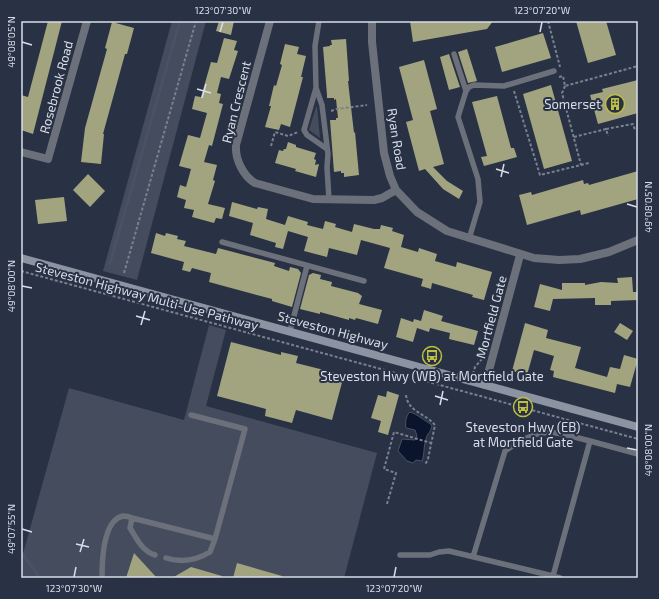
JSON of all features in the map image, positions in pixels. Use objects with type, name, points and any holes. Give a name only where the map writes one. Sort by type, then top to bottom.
[{"type":"main road","name":"Steveston Highway","points":[[21,258],[638,426]]},
{"type":"street","name":"Rosebrook Road","points":[[21,152],[48,159],[86,21]]},
{"type":"street","name":"Ryan Crescent","points":[[270,21],[236,141],[237,158],[247,177],[255,183],[307,198],[329,200],[374,200],[382,198],[396,190]]},
{"type":"street","name":"Ryan Road","points":[[372,21],[372,42],[384,153],[390,176],[396,190],[417,212],[447,231],[520,255],[534,258],[559,260],[580,259],[609,252],[638,241]]},
{"type":"street","name":"Mortfield Gate","points":[[485,385],[520,255]]},
{"type":"lane","points":[[319,21],[315,46],[316,88],[304,130],[307,135],[327,149]]},
{"type":"lane","points":[[454,54],[466,91]]},
{"type":"lane","points":[[469,239],[480,202],[478,178],[458,117],[466,91],[469,87],[474,85],[504,86],[554,71]]},
{"type":"lane","points":[[316,88],[323,113],[327,149],[329,200]]},
{"type":"lane","points":[[222,242],[364,282]]},
{"type":"lane","points":[[290,331],[307,266]]},
{"type":"lane","points":[[166,558],[182,560],[195,559],[210,552],[215,539],[245,430],[191,416]]},
{"type":"lane","points":[[473,557],[505,451],[521,440],[537,434],[549,432],[564,434],[638,454]]},
{"type":"lane","points":[[552,577],[590,441]]},
{"type":"lane","points":[[102,578],[102,562],[105,542],[109,529],[115,520],[124,516],[215,539]]},
{"type":"lane","points":[[132,518],[130,528],[142,547],[155,555]]},
{"type":"lane","points":[[400,555],[430,555],[449,551],[560,578]]},
{"type":"path","points":[[124,273],[196,21]]},
{"type":"path","points":[[548,21],[561,69]]},
{"type":"path","points":[[565,86],[638,66]]},
{"type":"path","points":[[556,78],[563,76],[565,86],[562,93],[581,165]]},
{"type":"path","points":[[521,89],[514,91],[540,175],[589,163]]},
{"type":"path","points":[[323,113],[337,108],[367,105]]},
{"type":"path","points":[[574,137],[633,124],[635,130]]},
{"type":"path","points":[[606,129],[608,136]]},
{"type":"path","points":[[271,146],[274,132],[288,136],[304,130]]},
{"type":"path","name":"Steveston Highway Multi-Use Pathway","points":[[21,271],[638,439]]},
{"type":"path","points":[[475,367],[478,362]]},
{"type":"path","points":[[406,395],[407,402],[410,407],[435,425],[436,428],[425,465]]},
{"type":"path","points":[[387,504],[396,473],[384,469],[394,432],[431,443]]},
{"type":"shaded area","points":[[172,21],[206,21],[137,280],[103,271]]},
{"type":"shaded area","points":[[317,107],[320,138],[309,130]]},
{"type":"shaded area","points":[[209,325],[226,330],[206,406],[377,453],[344,578],[21,578],[21,561],[69,388],[184,420]]},
{"type":"shaded area","points":[[410,412],[432,425],[425,442],[422,461],[416,460],[413,463],[407,461],[398,451],[402,439],[415,440],[417,436],[415,430],[406,428],[406,419]]},
{"type":"building","points":[[48,21],[62,21],[33,134],[21,130],[21,95],[28,97]]},
{"type":"building","points":[[219,21],[234,21],[231,35],[216,31]]},
{"type":"building","points":[[410,21],[493,21],[487,29],[413,42]]},
{"type":"building","points":[[576,21],[606,21],[616,55],[588,63]]},
{"type":"building","points":[[112,22],[134,28],[127,54],[125,54],[103,134],[101,164],[81,162],[85,128],[107,49],[105,48]]},
{"type":"building","points":[[543,33],[551,58],[502,72],[495,47]]},
{"type":"building","points":[[224,38],[237,41],[234,50],[238,51],[229,79],[221,77],[217,93],[221,94],[219,103],[223,104],[212,146],[209,145],[204,162],[217,165],[213,180],[215,181],[208,204],[225,208],[222,219],[216,218],[214,223],[192,217],[194,210],[184,208],[186,200],[177,197],[180,185],[186,187],[191,169],[179,166],[188,135],[200,138],[207,113],[192,109],[195,96],[201,97],[211,62],[217,63]]},
{"type":"building","points":[[346,39],[348,81],[359,175],[344,177],[344,173],[341,173],[341,171],[334,172],[330,120],[336,120],[336,118],[338,118],[336,99],[334,100],[334,98],[327,98],[323,47],[332,45],[331,40]]},
{"type":"building","points":[[285,44],[299,47],[297,54],[306,56],[301,77],[303,77],[290,127],[281,124],[279,130],[265,127],[271,106],[269,106],[274,85],[276,86],[282,65],[280,64]]},
{"type":"building","points":[[467,49],[477,81],[468,83],[458,52]]},
{"type":"building","points":[[449,54],[460,87],[449,90],[440,57]]},
{"type":"building","points":[[424,60],[437,109],[430,111],[444,164],[433,167],[447,181],[463,191],[459,199],[443,189],[425,169],[419,171],[406,122],[413,120],[399,67]]},
{"type":"building","name":"Somerset","points":[[638,80],[638,113],[598,124],[590,95],[603,92],[602,89]]},
{"type":"building","points":[[551,85],[572,161],[544,169],[523,94]]},
{"type":"building","points":[[497,96],[511,148],[514,148],[517,157],[484,166],[481,157],[487,156],[472,102]]},
{"type":"building","points":[[288,142],[296,145],[296,147],[316,153],[314,159],[316,160],[315,165],[319,164],[316,177],[275,163],[279,150],[283,151],[286,149]]},
{"type":"building","points":[[638,171],[638,199],[581,215],[580,210],[527,225],[519,195],[531,192],[532,195],[583,180],[584,184],[588,183],[589,185]]},
{"type":"building","points":[[88,174],[105,191],[90,207],[73,190]]},
{"type":"building","points":[[64,197],[67,221],[38,224],[35,200]]},
{"type":"building","points":[[232,202],[257,209],[258,207],[268,209],[266,219],[285,225],[288,216],[308,222],[307,225],[323,229],[325,221],[336,224],[335,227],[352,232],[354,224],[374,229],[380,229],[381,225],[393,228],[392,231],[404,235],[401,247],[418,252],[419,248],[437,254],[435,261],[456,267],[457,262],[492,272],[484,300],[472,297],[473,295],[432,283],[431,289],[421,286],[423,279],[384,268],[390,248],[361,240],[357,255],[329,248],[327,257],[304,251],[308,237],[288,231],[283,249],[275,247],[276,243],[250,235],[253,223],[229,216]]},
{"type":"building","points":[[156,233],[165,236],[166,233],[178,236],[177,239],[186,241],[184,246],[216,254],[218,248],[275,263],[274,266],[289,271],[290,267],[298,269],[301,273],[292,307],[272,301],[272,299],[209,282],[211,273],[192,268],[190,272],[182,270],[184,262],[151,253]]},
{"type":"building","points":[[313,273],[321,275],[320,279],[332,282],[331,286],[358,293],[362,296],[359,304],[382,310],[378,324],[356,318],[355,320],[349,318],[349,320],[320,312],[320,314],[300,309],[309,275]]},
{"type":"building","points":[[632,277],[633,292],[638,292],[638,300],[611,301],[611,305],[595,305],[595,298],[553,299],[550,311],[534,307],[540,284],[562,290],[562,283],[585,283],[585,285],[601,282],[618,283],[617,278]]},
{"type":"building","points":[[424,310],[443,316],[441,321],[478,331],[474,345],[449,339],[450,333],[430,328],[429,332],[417,328],[413,342],[396,337],[401,318],[413,322],[414,319],[421,321]]},
{"type":"building","points":[[525,323],[548,330],[546,338],[581,347],[575,368],[607,377],[610,367],[620,369],[624,355],[638,359],[630,387],[617,384],[615,393],[553,377],[554,371],[550,370],[554,356],[534,350],[527,375],[512,371]]},
{"type":"building","points":[[620,323],[633,331],[627,340],[614,332]]},
{"type":"building","points":[[231,342],[281,355],[281,352],[298,356],[296,363],[344,375],[332,420],[296,410],[292,423],[265,416],[266,409],[217,396]]},
{"type":"building","points":[[387,391],[399,395],[388,435],[378,432],[381,421],[371,418],[378,395],[386,397]]},
{"type":"building","points":[[134,553],[157,578],[126,578]]},
{"type":"building","points":[[237,563],[282,576],[281,578],[233,578]]},
{"type":"building","points":[[191,567],[222,576],[222,578],[172,578]]},
{"type":"waterway","points":[[110,263],[180,21]]},
{"type":"waterway","points":[[21,552],[40,578]]},
{"type":"place","name":"Somerset","points":[[615,104]]},
{"type":"place","name":"Steveston Hwy (WB) at Mortfield Gate","points":[[432,356]]},
{"type":"place","name":"Steveston Hwy (EB) at Mortfield Gate","points":[[523,407]]}]
